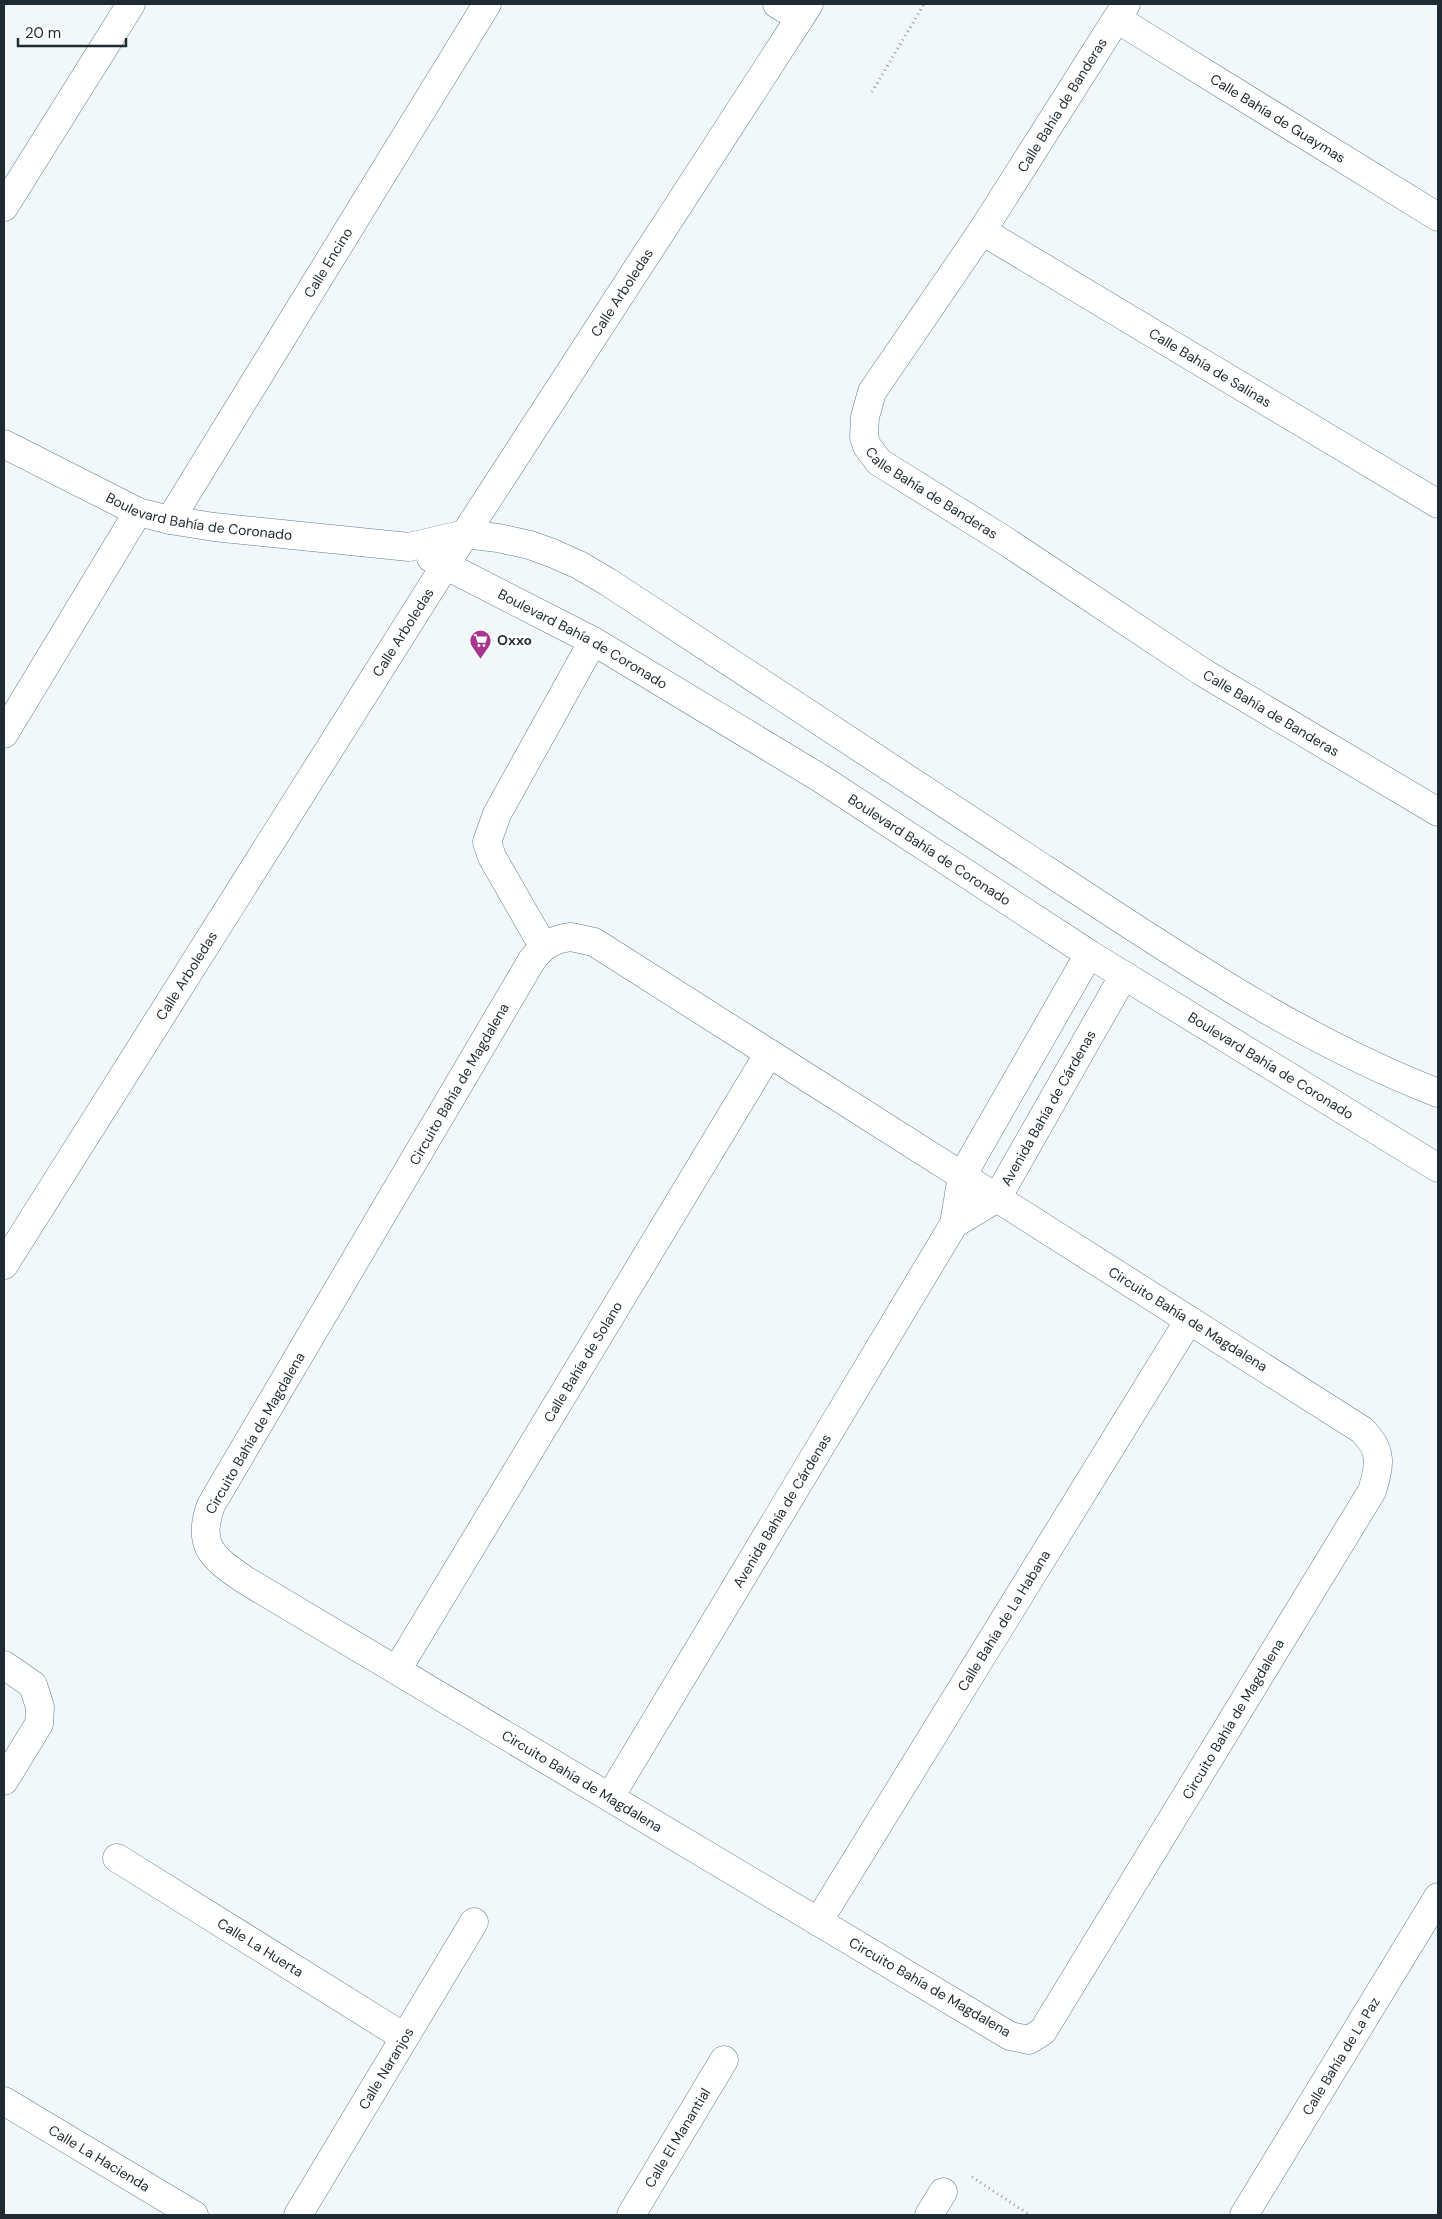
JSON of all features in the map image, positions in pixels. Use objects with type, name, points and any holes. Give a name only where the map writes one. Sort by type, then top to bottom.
[{"type":"street","points":[[4,207],[130,4]]},
{"type":"street","name":"Calle Encino","points":[[170,520],[487,4]]},
{"type":"street","points":[[777,4],[804,11]]},
{"type":"street","name":"Calle Arboledas","points":[[4,1265],[465,534],[804,11]]},
{"type":"street","name":"Calle Bahía de Guaymas","points":[[1121,12],[1438,217]]},
{"type":"street","name":"Calle Bahía de Banderas","points":[[1121,12],[982,232],[872,392],[864,426],[864,436],[872,454],[879,462],[1004,540],[1204,673],[1438,812]]},
{"type":"street","name":"Calle Bahía de Salinas","points":[[982,232],[1438,504]]},
{"type":"street","name":"Boulevard Bahía de Coronado","points":[[4,444],[138,512],[170,520],[214,527],[409,547],[465,534],[530,544],[579,565],[1128,924],[1240,995],[1333,1046],[1438,1093]]},
{"type":"street","points":[[4,734],[138,512]]},
{"type":"street","name":"Boulevard Bahía de Coronado","points":[[409,547],[593,641],[820,778],[1089,954],[1438,1168]]},
{"type":"street","points":[[543,946],[492,857],[487,842],[497,814],[593,641]]},
{"type":"street","name":"Circuito Bahía de Magdalena","points":[[571,937],[594,942],[769,1053],[1362,1430],[1376,1448],[1379,1460],[1372,1491],[1044,2031],[1029,2040],[1010,2036],[224,1566],[216,1558],[205,1540],[207,1518],[211,1505],[532,960],[543,946],[557,939],[571,937]]},
{"type":"street","name":"Avenida Bahía de Cárdenas","points":[[610,1797],[954,1224],[962,1176],[1089,954]]},
{"type":"street","name":"Avenida Bahía de Cárdenas","points":[[954,1224],[997,1198],[1124,975]]},
{"type":"street","name":"Calle Bahía de Solano","points":[[397,1670],[769,1053]]},
{"type":"street","name":"Calle Bahía de La Habana","points":[[818,1922],[1190,1320]]},
{"type":"street","points":[[4,1665],[33,1685],[40,1707],[39,1724],[4,1781]]},
{"type":"street","name":"Calle La Huerta","points":[[117,1858],[404,2038]]},
{"type":"street","name":"Calle Bahía de La Paz","points":[[1244,2215],[1438,1897]]},
{"type":"street","name":"Calle Naranjos","points":[[298,2215],[474,1922]]},
{"type":"street","name":"Calle El Manantial","points":[[631,2215],[724,2060]]},
{"type":"street","name":"Calle La Hacienda","points":[[4,2101],[194,2215]]},
{"type":"street","points":[[929,2215],[943,2192]]},
{"type":"path","points":[[872,92],[924,4]]},
{"type":"path","points":[[968,2174],[1030,2215]]},
{"type":"place","name":"Oxxo","points":[[481,659]]}]
